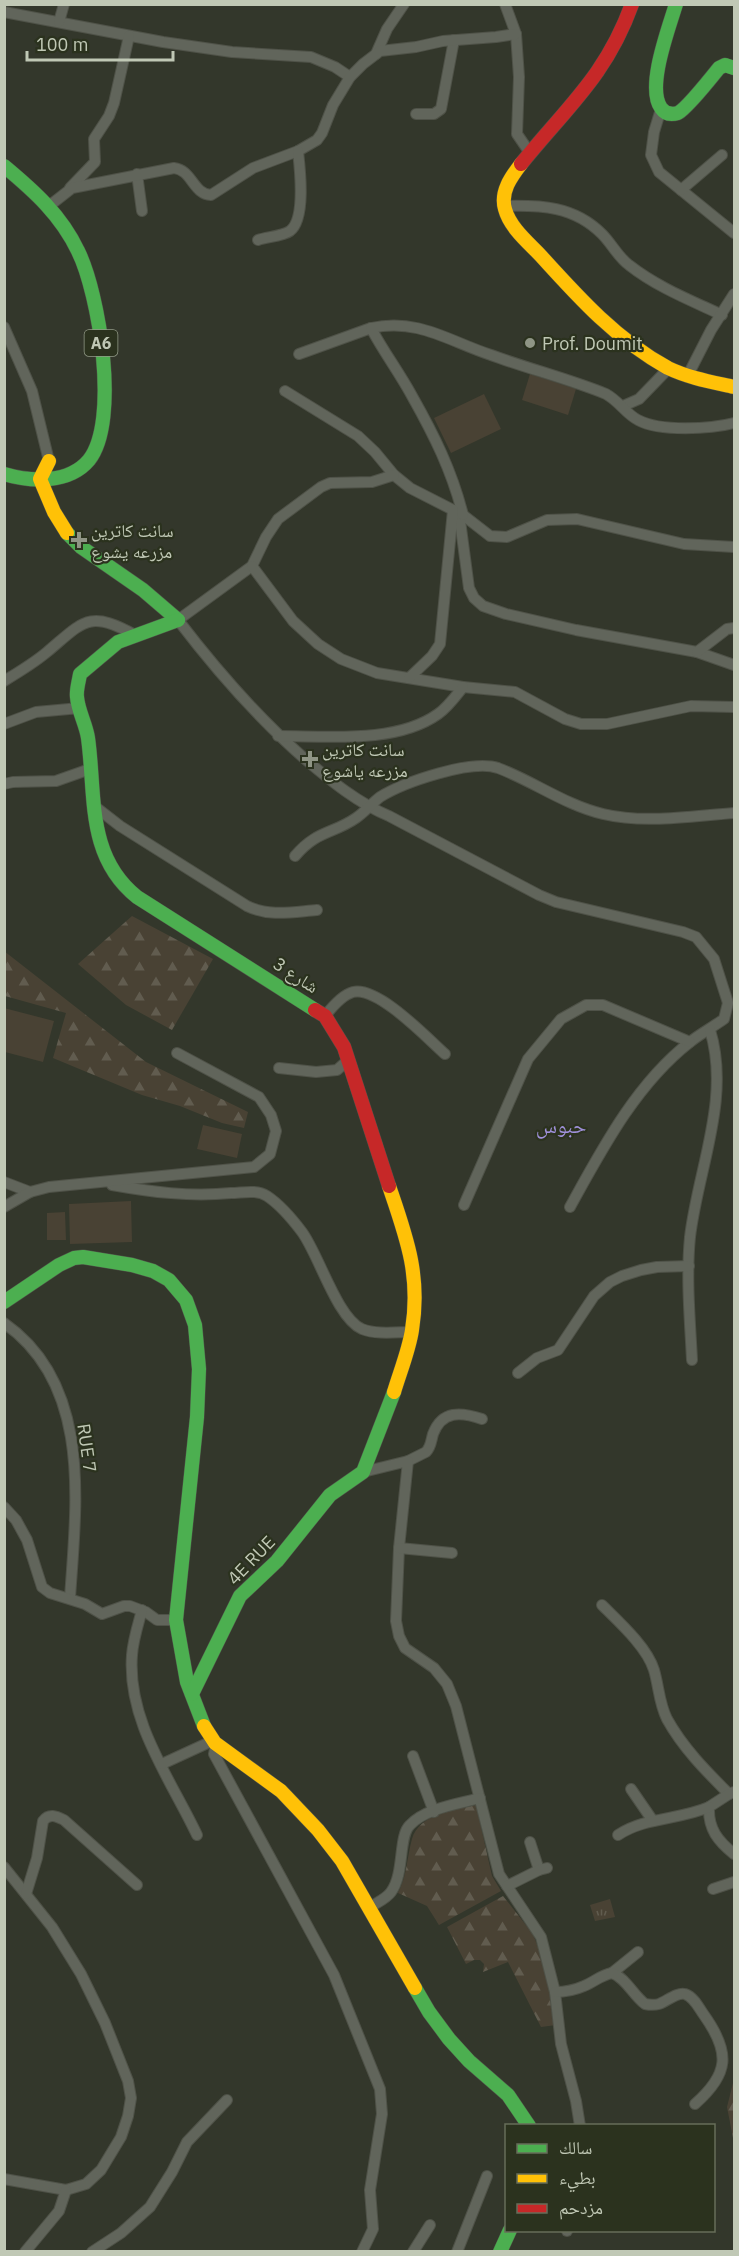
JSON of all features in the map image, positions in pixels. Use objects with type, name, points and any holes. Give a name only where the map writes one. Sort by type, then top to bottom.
[{"type":"main road","points":[[632,4],[622,34],[605,66],[530,153],[507,186],[504,206],[526,240],[586,306],[649,357],[687,377],[735,387]]},
{"type":"main road","points":[[676,4],[660,58],[657,100],[661,109],[669,114],[681,111],[719,68],[725,65],[735,68]]},
{"type":"main road","name":"A6","points":[[4,166],[49,206],[60,220],[82,259],[96,297],[104,389],[102,429],[94,452],[84,465],[57,478],[40,479],[4,474]]},
{"type":"main road","points":[[49,461],[57,478],[67,533]]},
{"type":"main road","points":[[49,461],[40,479],[54,512],[67,533],[81,547],[143,590],[178,620]]},
{"type":"main road","name":"شارع 3","points":[[178,620],[118,642],[80,674],[77,697],[88,735],[93,805],[102,851],[112,871],[127,889],[325,1016],[344,1047],[408,1241],[414,1267],[416,1297],[412,1332],[390,1404],[363,1472]]},
{"type":"main road","points":[[4,1302],[59,1265],[74,1258],[83,1257],[153,1271],[169,1280],[186,1300],[195,1325],[199,1368],[176,1620],[192,1694],[214,1743],[273,1785],[309,1819],[342,1861],[429,2012],[448,2039],[508,2095],[528,2124]]},
{"type":"main road","name":"4E RUE","points":[[192,1694],[240,1596],[278,1560],[330,1495],[363,1472]]},
{"type":"main road","points":[[500,2252],[509,2232]]},
{"type":"street","points":[[59,22],[64,4]]},
{"type":"street","points":[[376,54],[387,29],[404,4]]},
{"type":"street","points":[[505,4],[516,34],[519,77],[516,126],[521,141],[530,153]]},
{"type":"street","points":[[4,12],[129,36],[232,52],[311,57],[335,67],[350,77]]},
{"type":"street","points":[[69,189],[165,168],[180,168],[187,173],[200,191],[210,195],[254,168],[298,152],[314,142],[322,133],[328,114],[350,77],[376,54],[388,49],[416,47],[454,39],[496,38],[516,34]]},
{"type":"street","points":[[49,206],[95,162],[94,139],[109,117],[114,103],[129,36]]},
{"type":"street","points":[[416,114],[434,114],[441,109],[454,39]]},
{"type":"street","points":[[661,109],[654,132],[651,155],[659,172],[735,233]]},
{"type":"street","points":[[258,240],[287,232],[294,226],[299,211],[301,191],[298,152]]},
{"type":"street","points":[[681,190],[722,155]]},
{"type":"street","points":[[137,174],[142,211]]},
{"type":"street","points":[[504,206],[563,209],[602,233],[627,264],[656,284],[722,315]]},
{"type":"street","points":[[687,377],[735,294]]},
{"type":"street","points":[[299,354],[371,328],[394,325],[428,330],[489,355],[589,387],[611,397],[637,420],[659,426],[709,428],[735,423]]},
{"type":"street","points":[[4,327],[32,391],[49,461]]},
{"type":"street","points":[[371,328],[411,395],[450,470],[469,588],[474,598],[483,606],[535,622],[697,652],[735,665]]},
{"type":"street","points":[[623,406],[639,399],[669,368]]},
{"type":"street","points":[[285,391],[358,436],[394,475],[420,494],[458,513],[495,537],[507,537],[540,522],[559,519],[590,521],[684,544],[735,548]]},
{"type":"street","points":[[394,475],[372,482],[330,483],[321,487],[278,519],[252,566],[178,620],[216,670],[278,736],[324,775],[369,808],[389,816],[556,902],[683,932],[696,937],[706,946],[714,959],[728,1003],[724,1019],[690,1042],[666,1064],[630,1107],[608,1137],[570,1207]]},
{"type":"street","points":[[409,678],[432,656],[440,644],[458,513]]},
{"type":"street","points":[[252,566],[293,621],[318,644],[355,666],[377,673],[463,687],[515,692],[565,719],[588,724],[613,723],[691,706],[735,707]]},
{"type":"street","points":[[4,681],[31,664],[82,623],[104,621],[135,634]]},
{"type":"street","points":[[697,652],[727,629],[735,628]]},
{"type":"street","points":[[278,736],[360,735],[399,731],[425,722],[440,713],[463,687]]},
{"type":"street","points":[[4,724],[36,712],[80,708]]},
{"type":"street","points":[[295,856],[319,835],[354,819],[379,798],[395,790],[438,774],[478,765],[499,769],[572,803],[604,814],[632,818],[670,818],[735,813]]},
{"type":"street","points":[[4,784],[22,781],[56,781],[90,770]]},
{"type":"street","points":[[93,805],[120,826],[257,911],[274,913],[316,910]]},
{"type":"street","points":[[325,1016],[345,996],[362,991],[382,999],[446,1054]]},
{"type":"street","points":[[464,1204],[528,1059],[561,1018],[586,1005],[603,1005],[690,1042]]},
{"type":"street","points":[[692,1360],[689,1266],[693,1214],[704,1168],[715,1099],[717,1069],[710,1030]]},
{"type":"street","points":[[4,1207],[30,1192],[49,1187],[254,1167],[270,1154],[276,1131],[271,1115],[259,1097],[177,1053]]},
{"type":"street","points":[[279,1068],[316,1072],[337,1070],[347,1061]]},
{"type":"street","points":[[4,1182],[30,1192]]},
{"type":"street","points":[[103,1183],[151,1192],[191,1195],[251,1192],[265,1195],[303,1233],[340,1304],[359,1328],[369,1331],[412,1332]]},
{"type":"street","points":[[518,1373],[537,1358],[558,1350],[594,1296],[610,1282],[641,1270],[689,1266]]},
{"type":"street","name":"RUE 7","points":[[4,1323],[32,1346],[47,1367],[70,1427],[77,1505],[70,1598]]},
{"type":"street","points":[[363,1472],[408,1461],[426,1452],[440,1422],[448,1416],[464,1413],[482,1419]]},
{"type":"street","points":[[408,1461],[399,1548],[396,1621],[399,1636],[405,1648],[434,1668],[447,1684],[456,1706],[499,1874],[541,1937],[555,1992],[561,2044],[576,2101],[579,2124]]},
{"type":"street","points":[[4,1508],[16,1520],[27,1540],[42,1587],[50,1593],[70,1598],[102,1614],[124,1606],[142,1610],[157,1620],[176,1620]]},
{"type":"street","points":[[399,1548],[452,1553]]},
{"type":"street","points":[[602,1605],[647,1655],[653,1668],[658,1696],[668,1721],[701,1767],[732,1793],[709,1808],[683,1816],[637,1824],[618,1834]]},
{"type":"street","points":[[142,1610],[132,1654],[133,1691],[148,1739],[197,1835]]},
{"type":"street","points":[[162,1764],[214,1743],[214,1754],[334,1975],[380,2089],[382,2114],[370,2190],[373,2229],[362,2252]]},
{"type":"street","points":[[413,1756],[434,1812]]},
{"type":"street","points":[[631,1789],[653,1821]]},
{"type":"street","points":[[369,1908],[390,1894],[399,1880],[405,1835],[409,1825],[421,1816],[480,1798]]},
{"type":"street","points":[[709,1808],[710,1823],[714,1834],[735,1854]]},
{"type":"street","points":[[26,1894],[37,1858],[43,1821],[48,1816],[54,1815],[64,1820],[136,1885]]},
{"type":"street","points":[[507,1886],[543,1869],[530,1842]]},
{"type":"street","points":[[4,1867],[52,1927],[81,1974],[105,2023],[129,2081],[131,2098],[121,2137],[101,2169],[86,2184],[66,2190],[4,2179]]},
{"type":"street","points":[[713,1889],[735,1882]]},
{"type":"street","points":[[555,1992],[568,1992],[612,1973],[638,1952]]},
{"type":"street","points":[[612,1973],[620,1977],[645,2004],[660,2003],[683,1994],[688,1995],[695,2001],[713,2027],[719,2040],[723,2059],[722,2073],[709,2091],[695,2104]]},
{"type":"street","points":[[92,2252],[121,2233],[150,2207],[168,2180],[187,2142],[227,2100]]},
{"type":"street","points":[[457,2252],[487,2176]]},
{"type":"street","points":[[25,2252],[59,2211],[66,2190]]},
{"type":"street","points":[[413,2252],[430,2225]]},
{"type":"green space","points":[[530,374],[576,389],[568,415],[522,400]]},
{"type":"green space","points":[[484,394],[501,429],[451,453],[434,418]]},
{"type":"green space","points":[[132,916],[213,959],[172,1030],[126,1005],[78,964]]},
{"type":"green space","points":[[4,951],[146,1062],[248,1112],[244,1128],[222,1123],[180,1106],[142,1095],[53,1058],[66,1013],[5,996]]},
{"type":"green space","points":[[4,1008],[54,1021],[43,1062],[5,1052]]},
{"type":"green space","points":[[203,1125],[242,1134],[237,1158],[197,1149]]},
{"type":"green space","points":[[131,1201],[132,1242],[70,1244],[69,1204]]},
{"type":"green space","points":[[65,1212],[66,1240],[47,1240],[47,1213]]},
{"type":"green space","points":[[476,1805],[492,1876],[501,1891],[439,1925],[427,1906],[398,1893],[412,1839],[422,1824],[439,1814]]},
{"type":"green space","points":[[503,1896],[533,1934],[552,1985],[556,2025],[541,2027],[508,1962],[483,1972],[484,1964],[480,1960],[466,1964],[447,1927]]},
{"type":"green space","points":[[610,1899],[615,1917],[595,1921],[590,1905]]},
{"type":"green space","points":[[734,2079],[734,2143],[727,2107]]},
{"type":"traffic: fast","points":[[676,4],[657,72],[657,98],[661,108],[668,114],[678,113],[719,68],[725,65],[734,68]]},
{"type":"traffic: fast","points":[[4,166],[36,194],[55,215],[78,251],[86,270],[99,325],[105,388],[98,442],[89,460],[81,468],[49,479],[26,479],[4,474]]},
{"type":"traffic: fast","points":[[67,533],[81,547],[143,590],[178,620]]},
{"type":"traffic: fast","points":[[178,620],[118,642],[80,674],[77,697],[88,738],[96,824],[101,844],[109,863],[121,881],[137,897],[315,1010]]},
{"type":"traffic: fast","points":[[4,1302],[59,1265],[74,1258],[83,1257],[153,1271],[169,1280],[186,1300],[195,1325],[199,1369],[197,1417],[176,1620],[187,1682],[204,1726]]},
{"type":"traffic: fast","points":[[192,1694],[240,1596],[277,1561],[330,1495],[363,1472],[394,1392]]},
{"type":"traffic: fast","points":[[415,1988],[449,2039],[469,2061],[508,2095],[528,2124]]},
{"type":"traffic: fast","points":[[500,2252],[509,2232]]},
{"type":"traffic: slow","points":[[521,164],[510,179],[504,197],[507,216],[520,235],[600,317],[632,345],[668,368],[734,387]]},
{"type":"traffic: slow","points":[[49,461],[40,479],[54,512],[67,533]]},
{"type":"traffic: slow","points":[[389,1186],[406,1239],[415,1291],[411,1338],[394,1392]]},
{"type":"traffic: slow","points":[[204,1726],[215,1743],[281,1791],[318,1830],[342,1861],[415,1988]]},
{"type":"traffic: jam","points":[[521,164],[598,71],[622,29],[632,4]]},
{"type":"traffic: jam","points":[[315,1010],[325,1016],[344,1047],[389,1186]]},
{"type":"place","name":"Prof. Doumit","points":[[530,343]]},
{"type":"place","name":"سانت كاترين مزرعه يشوع","points":[[79,540]]},
{"type":"place","name":"سانت كاترين مزرعه ياشوع","points":[[310,759]]},
{"type":"district","name":"حبوس","points":[[561,1125]]}]
